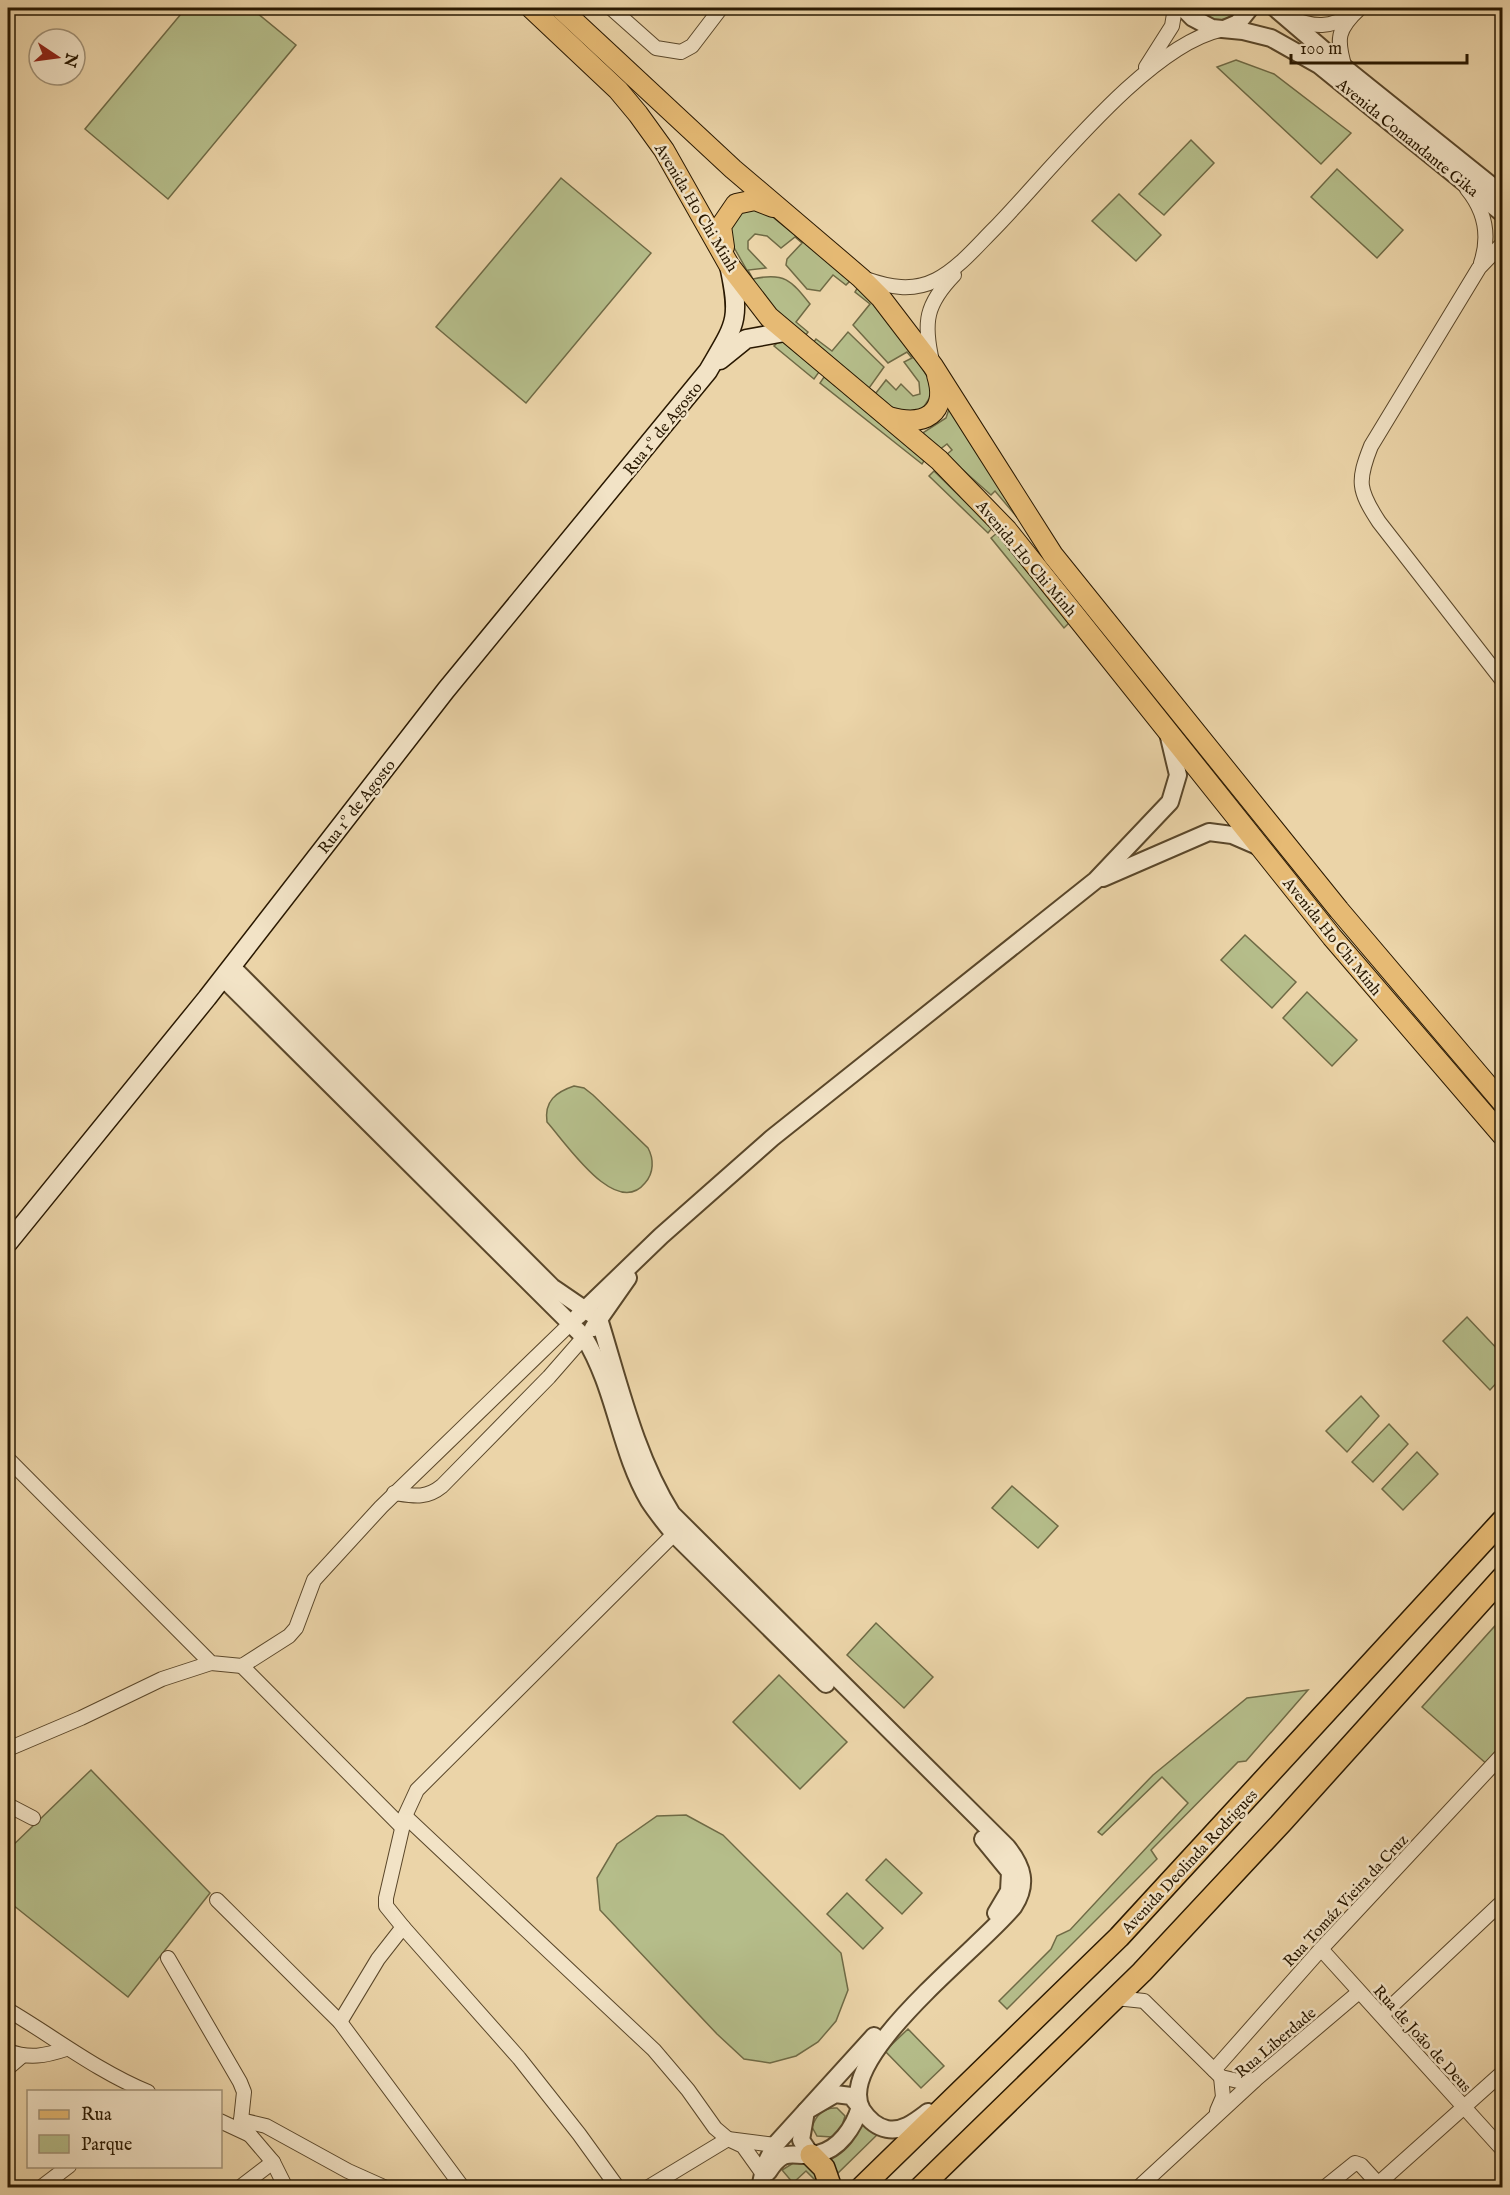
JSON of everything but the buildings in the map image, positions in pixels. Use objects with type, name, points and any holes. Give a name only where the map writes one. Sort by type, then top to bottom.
[{"type":"highway","name":"Avenida Deolinda Rodrigues","points":[[861,2187],[1119,1937],[1503,1521]]},
{"type":"highway","points":[[920,2187],[1142,1972],[1282,1822],[1503,1578]]},
{"type":"highway","points":[[811,2155],[824,2168],[831,2187]]},
{"type":"main road","name":"Avenida Ho Chi Minh","points":[[531,8],[618,90],[638,114],[664,150],[729,265],[757,303],[785,332],[939,460],[1007,531],[1353,963],[1503,1135]]},
{"type":"main road","name":"Avenida Ho Chi Minh","points":[[560,8],[783,213],[861,278],[900,321],[933,366],[1053,555],[1350,924],[1503,1102]]},
{"type":"main road","points":[[708,371],[731,331],[737,310],[721,226],[731,209],[747,200],[754,200],[783,213]]},
{"type":"main road","points":[[708,371],[746,339],[785,332]]},
{"type":"main road","points":[[886,416],[911,421],[920,420],[934,412],[941,396],[933,366]]},
{"type":"main road","name":"Rua 1º de Agosto","points":[[8,1243],[227,972],[446,690],[708,371]]},
{"type":"street","points":[[611,8],[656,48],[670,52],[681,52],[692,46],[721,8]]},
{"type":"street","points":[[1132,86],[1166,39],[1172,26],[1175,8]]},
{"type":"street","name":"Avenida Comandante Gika","points":[[1183,8],[1193,18],[1220,30],[1244,31],[1270,38],[1318,65],[1503,213]]},
{"type":"street","points":[[933,366],[928,342],[929,310],[936,296],[974,250],[1132,86],[1183,45],[1204,34],[1238,23],[1250,8]]},
{"type":"street","points":[[1280,12],[1310,26],[1321,27],[1332,26],[1356,11]]},
{"type":"street","points":[[1346,68],[1338,40],[1341,30],[1356,11]]},
{"type":"street","name":"Avenida Comandante Gika","points":[[1280,12],[1503,194]]},
{"type":"street","points":[[1456,176],[1480,209],[1485,225],[1487,239],[1479,268]]},
{"type":"street","points":[[1503,244],[1479,268],[1371,446],[1360,486],[1363,497],[1379,522],[1503,680]]},
{"type":"street","points":[[861,278],[899,288],[919,286],[936,280],[974,250]]},
{"type":"street","points":[[8,1749],[81,1718],[162,1679],[211,1663],[242,1666],[289,1636],[296,1628],[314,1580],[394,1493],[661,1236],[790,1123],[1096,880],[1170,802],[1178,775],[1166,727]]},
{"type":"street","points":[[1096,880],[1209,832],[1232,835],[1262,848]]},
{"type":"street","points":[[227,972],[552,1287],[600,1323],[645,1463],[656,1490],[672,1514],[1007,1847],[1021,1867],[1022,1890],[1009,1913],[875,2048],[860,2078],[858,2091],[860,2107],[843,2138],[826,2152],[811,2155],[801,2152],[783,2156],[761,2183]]},
{"type":"street","points":[[227,972],[584,1337],[603,1372],[639,1481],[649,1500],[674,1534],[996,1852],[1010,1872],[1009,1891],[998,1911],[869,2041],[775,2145],[761,2183]]},
{"type":"street","points":[[394,1493],[420,1497],[432,1494],[442,1486],[600,1323],[621,1287],[661,1236]]},
{"type":"street","points":[[612,1358],[610,1327],[621,1287]]},
{"type":"street","points":[[8,1459],[211,1663]]},
{"type":"street","points":[[618,2187],[579,2133],[519,2058],[386,1906],[386,1898],[404,1821],[417,1790],[674,1534]]},
{"type":"street","points":[[242,1666],[404,1821],[654,2050],[688,2090],[701,2111],[728,2139],[743,2146],[761,2183]]},
{"type":"street","name":"Rua Tomáz Vieira da Cruz","points":[[1217,2073],[1321,1949],[1503,1755]]},
{"type":"street","points":[[8,1805],[33,1818]]},
{"type":"street","points":[[217,1900],[340,2022],[463,2187]]},
{"type":"street","points":[[1382,2015],[1503,1902]]},
{"type":"street","points":[[340,2022],[378,1959],[404,1927]]},
{"type":"street","name":"Rua de João de Deus","points":[[1321,1949],[1503,2149]]},
{"type":"street","points":[[168,1958],[240,2082],[244,2092],[241,2120],[250,2135],[273,2162],[286,2187]]},
{"type":"street","points":[[1142,1972],[1144,2001]]},
{"type":"street","name":"Rua Liberdade","points":[[1138,2187],[1212,2118],[1359,1992]]},
{"type":"street","points":[[1116,1998],[1144,2001],[1217,2073],[1238,2082],[1256,2080]]},
{"type":"street","points":[[8,2010],[49,2035],[66,2049],[143,2090]]},
{"type":"street","points":[[8,2051],[22,2056],[49,2055],[66,2049]]},
{"type":"street","points":[[8,2068],[22,2056]]},
{"type":"street","points":[[1212,2118],[1223,2097],[1217,2073]]},
{"type":"street","points":[[1324,2187],[1355,2163],[1361,2164],[1381,2185],[1503,2073]]},
{"type":"street","points":[[811,2155],[801,2140],[806,2111],[835,2094],[851,2096],[880,2127],[900,2129],[968,2084]]},
{"type":"street","points":[[241,2120],[266,2126],[348,2171],[386,2187]]},
{"type":"street","points":[[222,2122],[250,2135]]},
{"type":"street","points":[[647,2187],[728,2139],[775,2145]]},
{"type":"street","points":[[239,2187],[273,2162]]},
{"type":"street","points":[[40,2187],[66,2168]]},
{"type":"green space","points":[[186,8],[251,8],[296,45],[168,199],[85,129]]},
{"type":"green space","points":[[1195,8],[1247,8],[1227,19],[1213,20]]},
{"type":"green space","points":[[1236,60],[1274,74],[1351,133],[1321,164],[1217,67]]},
{"type":"green space","points":[[1191,140],[1214,163],[1164,215],[1139,194]]},
{"type":"green space","points":[[1337,169],[1403,230],[1377,258],[1311,197]]},
{"type":"green space","points":[[561,178],[651,253],[526,403],[436,327]]},
{"type":"green space","points":[[1119,194],[1161,235],[1136,261],[1092,221]]},
{"type":"green space","points":[[747,208],[764,210],[868,294],[895,325],[932,384],[932,394],[920,413],[903,415],[884,404],[784,321],[757,288],[728,237],[732,219]],"holes":[[[755,234],[767,236],[781,248],[795,237],[802,243],[787,259],[786,265],[807,289],[820,291],[833,275],[846,285],[850,281],[858,287],[855,292],[870,304],[853,325],[888,363],[907,352],[912,358],[904,362],[919,382],[920,394],[913,396],[901,384],[896,390],[886,380],[876,393],[869,388],[884,367],[848,332],[832,351],[816,339],[813,343],[804,337],[808,332],[796,322],[810,304],[786,280],[772,277],[753,279],[748,270],[766,268],[748,249],[748,241]]]},
{"type":"green space","points":[[780,340],[819,372],[814,379],[774,346]]},
{"type":"green space","points":[[824,377],[926,458],[922,464],[820,383]]},
{"type":"green space","points":[[951,403],[1043,548],[995,491],[991,495],[946,455],[952,450],[947,444],[939,450],[921,434],[946,418]]},
{"type":"green space","points":[[934,471],[992,528],[988,533],[929,476]]},
{"type":"green space","points":[[997,533],[1069,623],[1064,628],[991,538]]},
{"type":"green space","points":[[1245,935],[1296,982],[1272,1008],[1221,960]]},
{"type":"green space","points":[[1307,992],[1357,1040],[1332,1066],[1283,1018]]},
{"type":"green space","points":[[574,1086],[584,1088],[593,1095],[648,1148],[652,1161],[650,1175],[645,1183],[633,1192],[620,1192],[592,1174],[547,1122],[549,1103],[557,1094]]},
{"type":"green space","points":[[1467,1317],[1502,1354],[1502,1377],[1490,1390],[1443,1341]]},
{"type":"green space","points":[[1361,1396],[1379,1416],[1347,1452],[1326,1431]]},
{"type":"green space","points":[[1389,1424],[1408,1444],[1373,1482],[1352,1462]]},
{"type":"green space","points":[[1417,1452],[1438,1474],[1403,1510],[1382,1489]]},
{"type":"green space","points":[[1012,1486],[1058,1526],[1038,1548],[992,1508]]},
{"type":"green space","points":[[1502,1618],[1502,1750],[1489,1766],[1422,1707]]},
{"type":"green space","points":[[876,1623],[933,1677],[904,1708],[847,1655]]},
{"type":"green space","points":[[779,1675],[847,1742],[800,1789],[733,1722]]},
{"type":"green space","points":[[1308,1690],[1246,1761],[1238,1762],[1151,1850],[1157,1859],[1007,2009],[999,2001],[1051,1949],[1057,1936],[1070,1930],[1188,1803],[1162,1777],[1102,1835],[1098,1832],[1153,1775],[1247,1698]]},
{"type":"green space","points":[[91,1770],[210,1893],[128,1997],[8,1901],[8,1850]]},
{"type":"green space","points":[[686,1815],[723,1835],[841,1953],[848,1990],[836,2021],[818,2042],[796,2056],[770,2063],[744,2059],[717,2034],[600,1910],[597,1878],[617,1844],[657,1816]]},
{"type":"green space","points":[[886,1859],[922,1893],[902,1914],[866,1880]]},
{"type":"green space","points":[[847,1893],[883,1928],[863,1949],[827,1914]]},
{"type":"green space","points":[[908,2029],[944,2066],[921,2088],[885,2051]]},
{"type":"green space","points":[[837,2108],[845,2116],[841,2129],[832,2137],[817,2136],[812,2127],[816,2119],[824,2110]]},
{"type":"green space","points":[[863,2123],[879,2133],[838,2173],[828,2158],[857,2133]]},
{"type":"green space","points":[[795,2162],[801,2162],[813,2168],[822,2187],[807,2187],[815,2180],[806,2171],[793,2183],[782,2170]]}]
